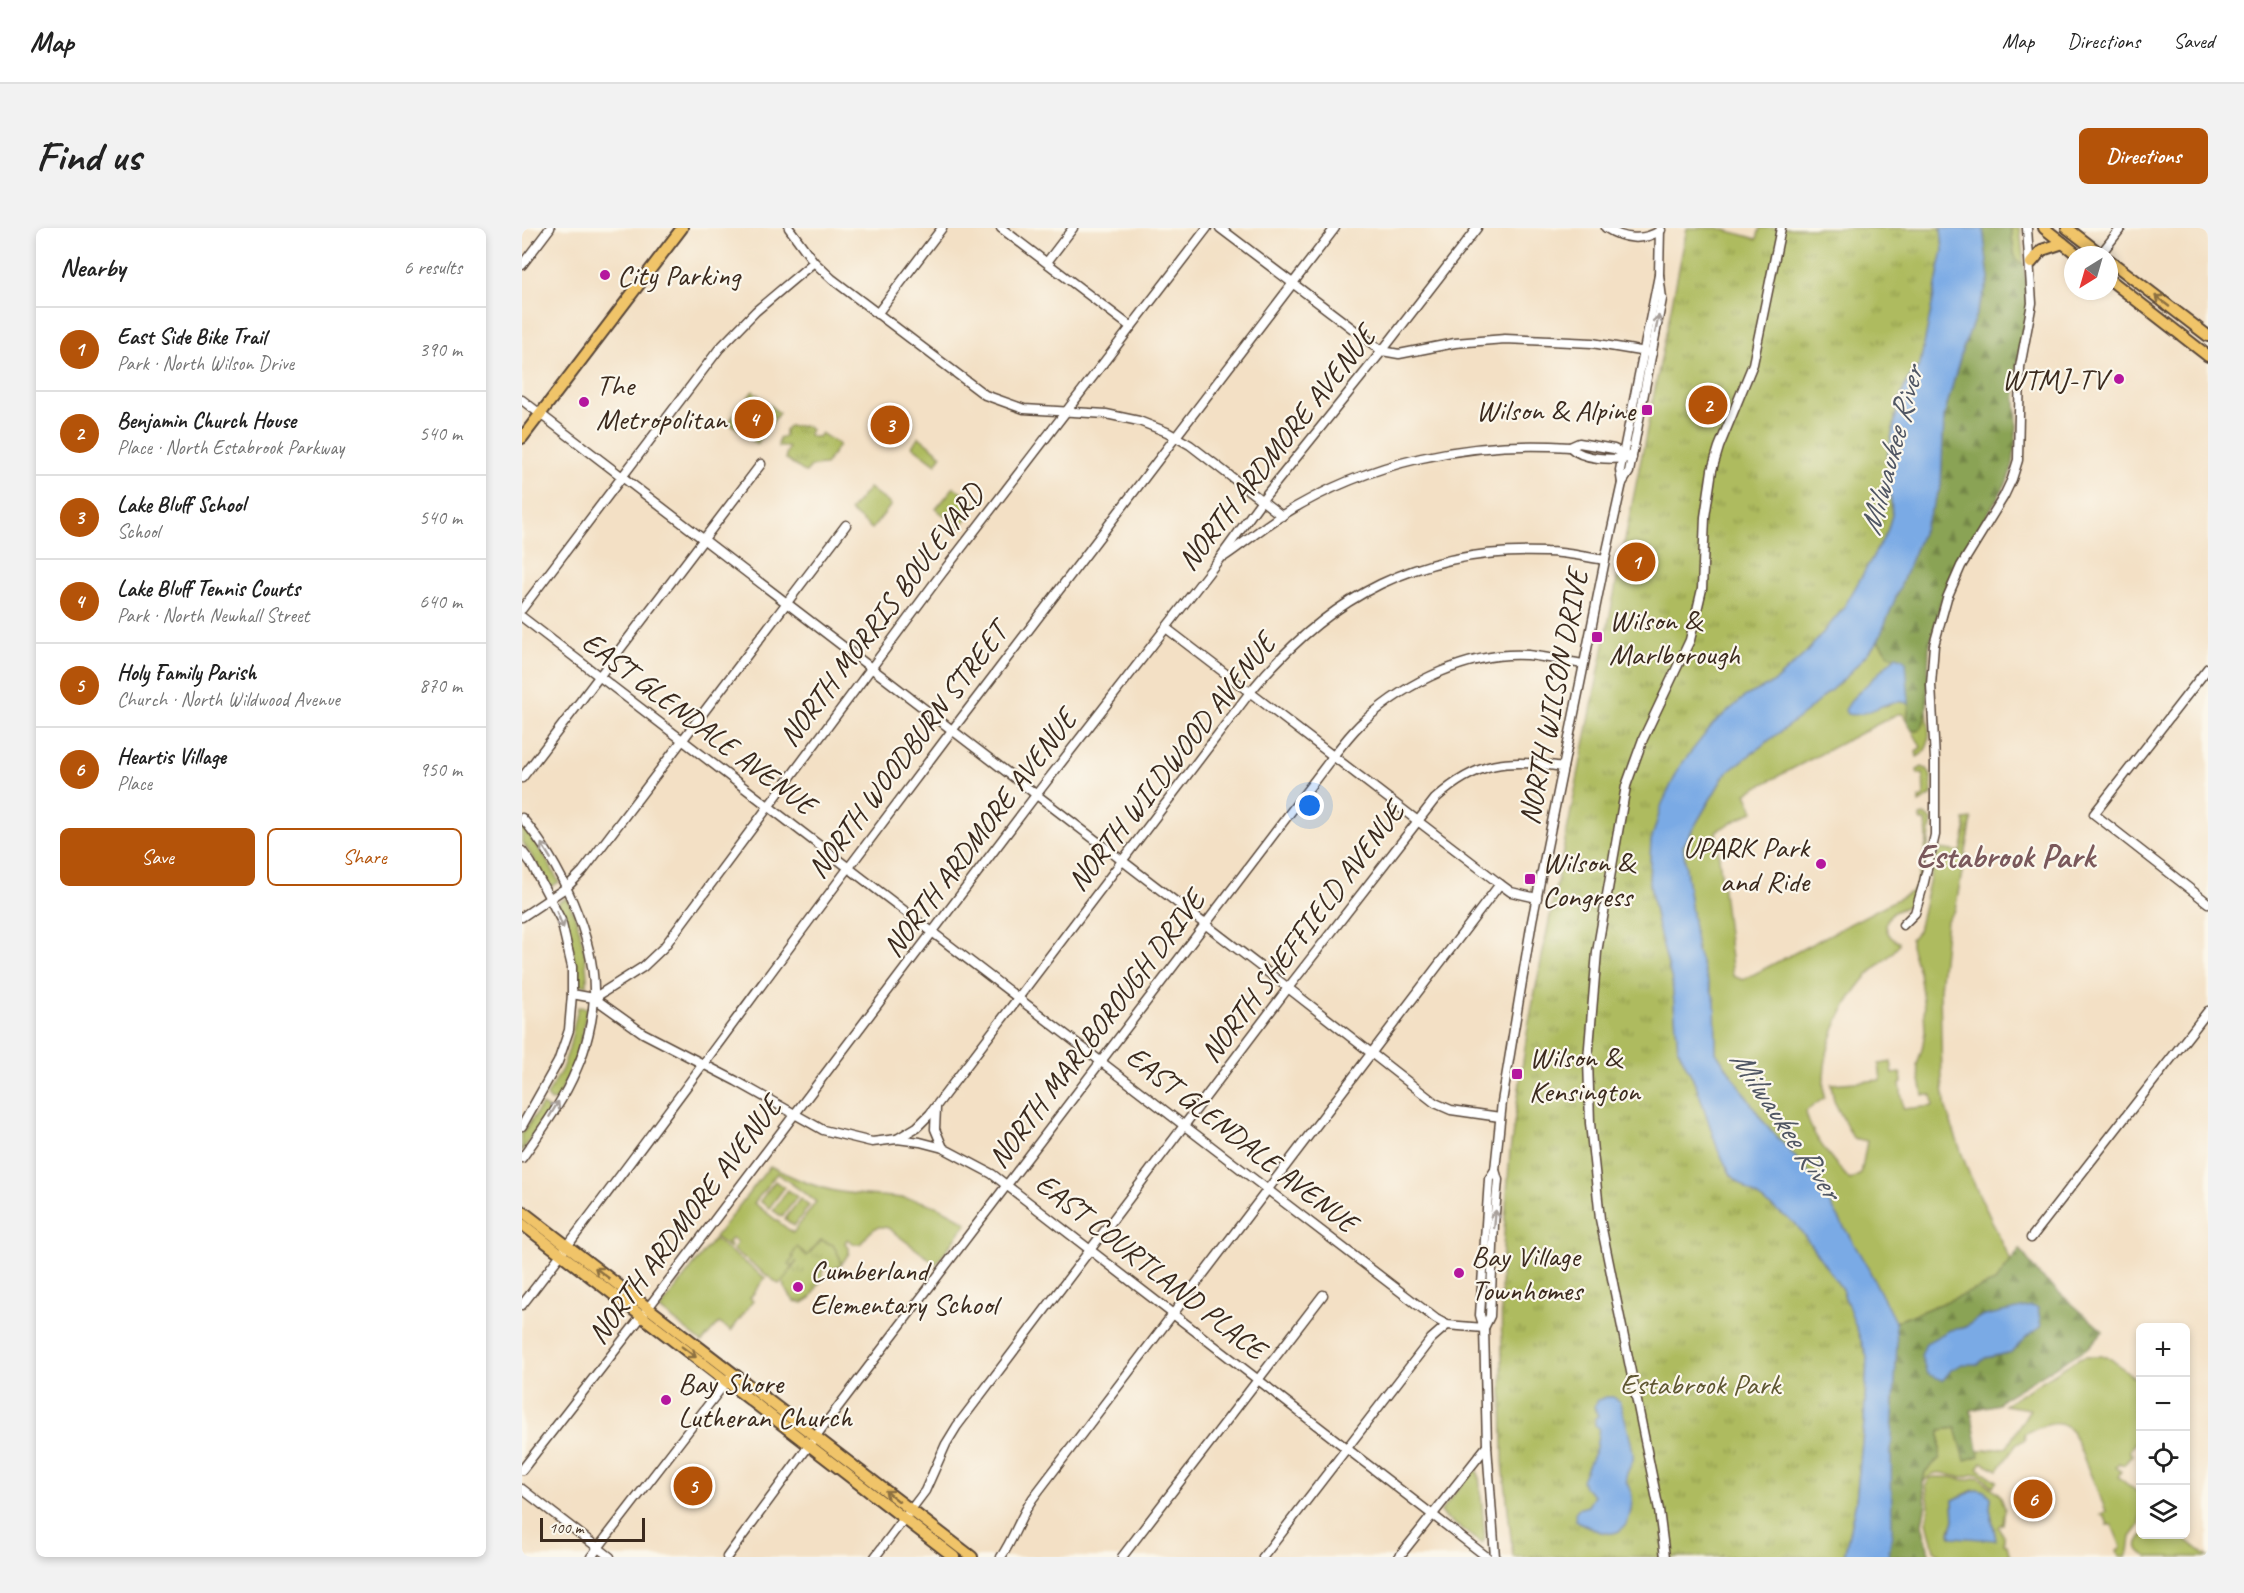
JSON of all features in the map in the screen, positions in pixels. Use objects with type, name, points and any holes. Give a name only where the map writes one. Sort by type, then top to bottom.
[{"type":"main road","points":[[522,438],[682,228]]},
{"type":"main road","points":[[2044,228],[2067,246]]},
{"type":"main road","points":[[2067,228],[2090,246]]},
{"type":"main road","points":[[2031,263],[2042,250],[2063,243]]},
{"type":"main road","points":[[2118,267],[2208,336]]},
{"type":"main road","points":[[2118,286],[2208,356]]},
{"type":"main road","points":[[522,1211],[564,1250],[645,1313],[908,1515],[972,1557]]},
{"type":"main road","points":[[522,1224],[564,1250]]},
{"type":"main road","points":[[908,1515],[954,1557]]},
{"type":"street","points":[[522,265],[550,228]]},
{"type":"street","points":[[789,228],[814,262],[877,314],[986,395],[1024,409],[1106,414],[1139,421],[1190,445],[1282,516]]},
{"type":"street","points":[[877,314],[942,228]]},
{"type":"street","points":[[1001,228],[1131,327]]},
{"type":"street","points":[[1047,262],[1073,228]]},
{"type":"street","name":"NORTH MORRIS BOULEVARD","points":[[594,998],[643,968],[664,947],[1065,411],[1207,228]]},
{"type":"street","points":[[1220,228],[1382,351],[1399,354],[1455,343],[1505,339],[1592,343],[1647,352]]},
{"type":"street","name":"NORTH WOODBURN STREET","points":[[522,1305],[629,1166],[849,867],[1174,436],[1335,228]]},
{"type":"street","name":"NORTH ARDMORE AVENUE","points":[[522,1470],[645,1313],[1262,500],[1477,228]]},
{"type":"street","points":[[1606,228],[1612,228]]},
{"type":"street","points":[[1606,228],[1618,236],[1628,237],[1651,237],[1658,229]]},
{"type":"street","points":[[1665,1557],[1659,1510],[1597,1197],[1589,1112],[1588,1059],[1592,998],[1604,906],[1626,786],[1640,747],[1695,625],[1702,589],[1705,517],[1712,470],[1753,364],[1781,228]]},
{"type":"street","points":[[1903,925],[1915,913],[1935,835],[1935,760],[1931,685],[1934,645],[1947,598],[1961,566],[2004,496],[2018,460],[2019,379],[2032,303],[2027,228]]},
{"type":"street","points":[[2109,246],[2121,228]]},
{"type":"street","name":"NORTH WILSON DRIVE","points":[[1495,1557],[1487,1446],[1484,1328],[1490,1316],[1498,1180],[1495,1170],[1500,1117],[1537,898],[1583,664],[1622,483],[1628,475],[1626,457],[1647,352],[1662,300],[1658,229]]},
{"type":"street","points":[[522,609],[719,349],[756,311],[814,262]]},
{"type":"street","points":[[522,400],[1435,1103],[1444,1108],[1500,1117]]},
{"type":"street","points":[[1217,562],[1282,516],[1358,477],[1404,461],[1486,446],[1570,447],[1579,443],[1614,449],[1626,457]]},
{"type":"street","points":[[522,778],[761,464]]},
{"type":"street","points":[[522,917],[567,887],[583,871],[846,525]]},
{"type":"street","name":"NORTH WILDWOOD AVENUE","points":[[897,1140],[916,1127],[936,1106],[1251,692],[1290,647],[1323,618],[1363,593],[1407,572],[1454,558],[1506,552],[1548,552],[1605,560]]},
{"type":"street","name":"EAST GLENDALE AVENUE","points":[[522,617],[1436,1319],[1447,1325],[1484,1328]]},
{"type":"street","points":[[1166,628],[1500,884],[1511,892],[1537,898]]},
{"type":"street","name":"NORTH MARLBOROUGH DRIVE","points":[[727,1557],[812,1441],[1354,731],[1398,693],[1443,671],[1488,658],[1515,655],[1583,664]]},
{"type":"street","points":[[2208,668],[2094,814],[2208,903]]},
{"type":"street","name":"NORTH SHEFFIELD AVENUE","points":[[875,1557],[925,1491],[946,1444],[957,1426],[1288,988],[1435,799],[1450,785],[1468,774],[1489,766],[1530,762],[1563,767]]},
{"type":"street","points":[[522,818],[545,849],[567,887],[581,923],[590,962],[594,998],[577,1068],[555,1108],[522,1158]]},
{"type":"street","points":[[522,851],[531,863],[561,920],[572,967],[569,1030],[558,1062],[540,1098],[522,1126]]},
{"type":"street","points":[[1001,1557],[1010,1544],[1023,1512],[1033,1498],[1500,884]]},
{"type":"street","points":[[572,994],[594,998]]},
{"type":"street","name":"EAST COURTLAND PLACE","points":[[594,998],[643,1033],[823,1130],[872,1142],[897,1140],[920,1142],[943,1148],[966,1159],[1008,1185],[1487,1557]]},
{"type":"street","points":[[2031,1238],[2208,1011]]},
{"type":"street","points":[[936,1106],[935,1129],[943,1148]]},
{"type":"street","points":[[1122,1557],[1323,1295]]},
{"type":"street","points":[[1263,1557],[1431,1339],[1447,1325]]},
{"type":"street","points":[[591,1557],[730,1377]]},
{"type":"street","points":[[1399,1557],[1487,1446]]},
{"type":"street","points":[[522,1489],[610,1557]]},
{"type":"green space","name":"Estabrook Park","points":[[1687,228],[1718,228],[1757,239],[1760,228],[1941,228],[1943,250],[1920,365],[1907,381],[1899,402],[1888,453],[1892,515],[1887,532],[1843,609],[1805,654],[1773,683],[1746,696],[1651,841],[1649,880],[1672,981],[1678,1049],[1697,1087],[1718,1150],[1731,1175],[1796,1224],[1842,1289],[1867,1357],[1864,1423],[1856,1501],[1844,1557],[1513,1557],[1503,1462],[1501,1275],[1510,1151],[1528,1027]]},
{"type":"green space","points":[[1983,228],[2011,228],[2014,254],[2019,263],[2024,264],[2027,307],[2015,378],[2017,426],[2013,465],[2007,482],[1954,570],[1940,604],[1929,648],[1927,710],[1923,725],[1918,731],[1912,730],[1907,722],[1909,704],[1902,658],[1889,655],[1878,641],[1941,486],[1944,416],[1962,351],[1989,280]]},
{"type":"green space","points":[[2011,228],[2020,228],[2024,264],[2019,263],[2014,254]]},
{"type":"green space","points":[[753,391],[779,413],[757,444],[729,422]]},
{"type":"green space","points":[[789,426],[806,426],[811,430],[808,434],[812,437],[818,437],[821,433],[839,445],[825,465],[812,466],[806,473],[786,459],[789,447],[778,447],[779,438],[785,436],[785,430]]},
{"type":"green space","points":[[919,437],[942,455],[936,464],[912,446]]},
{"type":"green space","points":[[954,487],[976,504],[960,528],[936,509]]},
{"type":"green space","points":[[869,488],[891,505],[872,529],[850,511]]},
{"type":"green space","points":[[1878,641],[1889,655],[1896,656],[1852,699],[1881,706],[1900,701],[1909,704],[1907,722],[1903,714],[1897,714],[1746,793],[1754,811],[1716,831],[1733,976],[1743,980],[1911,892],[1916,887],[1927,840],[1926,821],[1921,821],[1920,816],[1924,815],[1932,820],[1925,863],[1915,896],[1909,905],[1892,913],[1887,920],[1888,934],[1899,944],[1858,987],[1840,1016],[1825,1064],[1824,1098],[1806,1111],[1817,1138],[1850,1180],[1861,1174],[1867,1141],[1853,1138],[1834,1101],[1831,1084],[1881,1080],[1879,1064],[1891,1062],[1893,1074],[1901,1073],[1903,1109],[1933,1106],[1932,1095],[1923,1095],[1917,1065],[1925,1032],[1924,1008],[1911,939],[1918,931],[1935,856],[1938,856],[1940,849],[1961,852],[1966,829],[1964,820],[1972,819],[1955,910],[1947,920],[1940,989],[1942,1080],[1946,1109],[1968,1171],[2011,1261],[1995,1282],[1895,1322],[1868,1268],[1716,1052],[1715,1001],[1697,951],[1683,846],[1725,774],[1806,712],[1848,675]]},
{"type":"green space","points":[[1927,710],[1928,742],[1923,753],[1917,757],[1916,752],[1921,747],[1912,730],[1918,731],[1923,725]]},
{"type":"green space","points":[[1922,767],[1928,770],[1931,776],[1932,795],[1919,803],[1919,798],[1924,796],[1923,774],[1918,774],[1917,770]]},
{"type":"green space","points":[[522,825],[544,855],[559,882],[551,887],[522,841]]},
{"type":"green space","points":[[566,898],[575,916],[582,940],[587,985],[577,984],[572,947],[558,902]]},
{"type":"green space","points":[[578,1007],[587,1008],[587,1010],[577,1056],[557,1100],[551,1101],[547,1096],[562,1069],[569,1049]]},
{"type":"green space","points":[[542,1105],[550,1110],[522,1151],[522,1134]]},
{"type":"green space","points":[[770,1166],[801,1181],[826,1189],[902,1198],[933,1205],[967,1223],[936,1264],[888,1228],[879,1227],[875,1228],[860,1244],[854,1244],[847,1239],[845,1243],[849,1248],[849,1253],[841,1265],[833,1245],[821,1240],[807,1256],[801,1250],[795,1257],[793,1263],[797,1260],[794,1266],[779,1284],[733,1250],[737,1243],[732,1238],[727,1243],[731,1246],[730,1248],[715,1237]],"holes":[[[777,1173],[816,1202],[793,1233],[754,1203]]]},
{"type":"green space","points":[[775,1181],[784,1188],[769,1208],[760,1201]]},
{"type":"green space","points":[[788,1190],[797,1197],[782,1217],[773,1210]]},
{"type":"green space","points":[[800,1199],[809,1206],[794,1226],[785,1219]]},
{"type":"green space","points":[[714,1239],[765,1278],[750,1298],[753,1301],[731,1331],[719,1323],[702,1342],[660,1309]]},
{"type":"green space","points":[[821,1240],[833,1245],[841,1265],[830,1271],[824,1267],[823,1276],[811,1298],[803,1303],[794,1301],[783,1282],[797,1261],[792,1266],[789,1264],[794,1257],[792,1256],[797,1247],[807,1256]]},
{"type":"green space","points":[[2020,1249],[2038,1274],[2103,1331],[2089,1347],[2002,1399],[1998,1404],[1971,1410],[1979,1456],[1965,1460],[1956,1428],[1940,1430],[1940,1458],[1925,1472],[1923,1483],[1926,1504],[1922,1524],[1930,1557],[1888,1557],[1896,1370],[1895,1322],[1995,1282]],"holes":[[[1980,1317],[2041,1327],[2027,1336],[2012,1352],[1985,1358],[1978,1364],[1962,1363],[1951,1370],[1950,1330],[1964,1328]]]},
{"type":"green space","points":[[2107,1356],[2136,1379],[2136,1441],[2129,1451],[2132,1455],[2124,1465],[2119,1463],[2116,1467],[2121,1471],[2118,1477],[2136,1491],[2136,1530],[2131,1537],[2126,1557],[2119,1557],[2117,1550],[2121,1547],[2112,1525],[2106,1525],[2108,1524],[2104,1516],[2101,1515],[2106,1511],[2073,1433],[2062,1425],[2050,1424],[2024,1434],[2025,1439],[2016,1445],[1998,1470],[1982,1462],[1978,1468],[1997,1481],[1993,1486],[1978,1474],[1963,1477],[1937,1473],[1932,1474],[1923,1483],[1925,1472],[1940,1458],[1940,1430],[1957,1428],[1978,1456],[1978,1451],[2007,1447],[2030,1409],[2004,1405],[2079,1358]]},
{"type":"green space","points":[[1476,1470],[1479,1475],[1485,1539],[1482,1543],[1443,1516],[1441,1511],[1472,1471]]},
{"type":"green space","points":[[1951,1477],[1965,1480],[1979,1477],[2000,1495],[2005,1508],[2003,1524],[1998,1527],[2004,1536],[2004,1544],[2007,1545],[2010,1557],[1938,1557],[1939,1554],[1934,1550],[1927,1522],[1929,1505],[1926,1485],[1930,1478]],"holes":[[[1973,1490],[1991,1497],[1990,1509],[1995,1534],[1951,1536],[1950,1531],[1954,1520],[1953,1500]]]},
{"type":"green space","points":[[2140,1539],[2185,1539],[2208,1557],[2148,1557],[2138,1548]]},
{"type":"water","name":"Milwaukee River","points":[[1941,228],[1983,228],[1989,280],[1962,351],[1944,416],[1941,486],[1878,641],[1848,675],[1806,712],[1725,774],[1683,846],[1697,951],[1715,1001],[1716,1052],[1763,1121],[1819,1184],[1868,1268],[1895,1322],[1897,1344],[1891,1454],[1892,1533],[1888,1557],[1844,1557],[1856,1501],[1864,1423],[1867,1357],[1842,1289],[1796,1224],[1731,1175],[1718,1150],[1697,1087],[1678,1049],[1672,981],[1649,880],[1651,841],[1662,804],[1680,766],[1713,724],[1746,696],[1773,683],[1805,654],[1843,609],[1887,532],[1892,515],[1888,453],[1899,402],[1907,381],[1920,365],[1943,250]]},
{"type":"water","points":[[1896,656],[1906,662],[1909,704],[1894,702],[1863,713],[1847,714],[1845,710],[1852,699]]},
{"type":"water","points":[[2031,1306],[2038,1308],[2041,1327],[2027,1336],[2012,1352],[1985,1358],[1978,1364],[1962,1364],[1951,1370],[1943,1380],[1927,1374],[1921,1356],[1926,1343],[1950,1330],[1964,1328],[1980,1317]]},
{"type":"water","points":[[1613,1397],[1619,1401],[1633,1455],[1626,1477],[1632,1496],[1630,1513],[1621,1530],[1614,1533],[1606,1533],[1587,1526],[1576,1520],[1575,1513],[1578,1509],[1588,1506],[1594,1496],[1584,1487],[1582,1480],[1596,1448],[1599,1428],[1595,1425],[1595,1418],[1598,1416],[1594,1407],[1598,1400]]},
{"type":"water","points":[[1978,1489],[1985,1491],[1991,1497],[1990,1509],[1996,1540],[1953,1537],[1950,1534],[1954,1520],[1953,1500]]},
{"type":"place","name":"City Parking","points":[[605,275]]},
{"type":"place","name":"WTMJ-TV","points":[[2119,379]]},
{"type":"place","name":"The Metropolitan","points":[[584,402]]},
{"type":"place","name":"Benjamin Church House","points":[[1708,405]]},
{"type":"place","name":"Wilson & Alpine","points":[[1647,410]]},
{"type":"place","name":"Lake Bluff Tennis Courts","points":[[754,419]]},
{"type":"place","name":"Lake Bluff School","points":[[890,425]]},
{"type":"place","name":"East Side Bike Trail","points":[[1636,562]]},
{"type":"place","name":"Wilson & Marlborough","points":[[1597,637]]},
{"type":"place","name":"UPARK Park and Ride","points":[[1821,864]]},
{"type":"place","name":"Wilson & Congress","points":[[1530,879]]},
{"type":"place","name":"Wilson & Kensington","points":[[1517,1074]]},
{"type":"place","name":"Bay Village Townhomes","points":[[1459,1273]]},
{"type":"place","name":"Cumberland Elementary School","points":[[798,1287]]},
{"type":"place","name":"Bay Shore Lutheran Church","points":[[666,1400]]},
{"type":"place","name":"Holy Family Parish","points":[[693,1486]]},
{"type":"place","name":"Heartis Village","points":[[2033,1499]]},
{"type":"district","name":"Estabrook Park","points":[[2005,856]]}]
